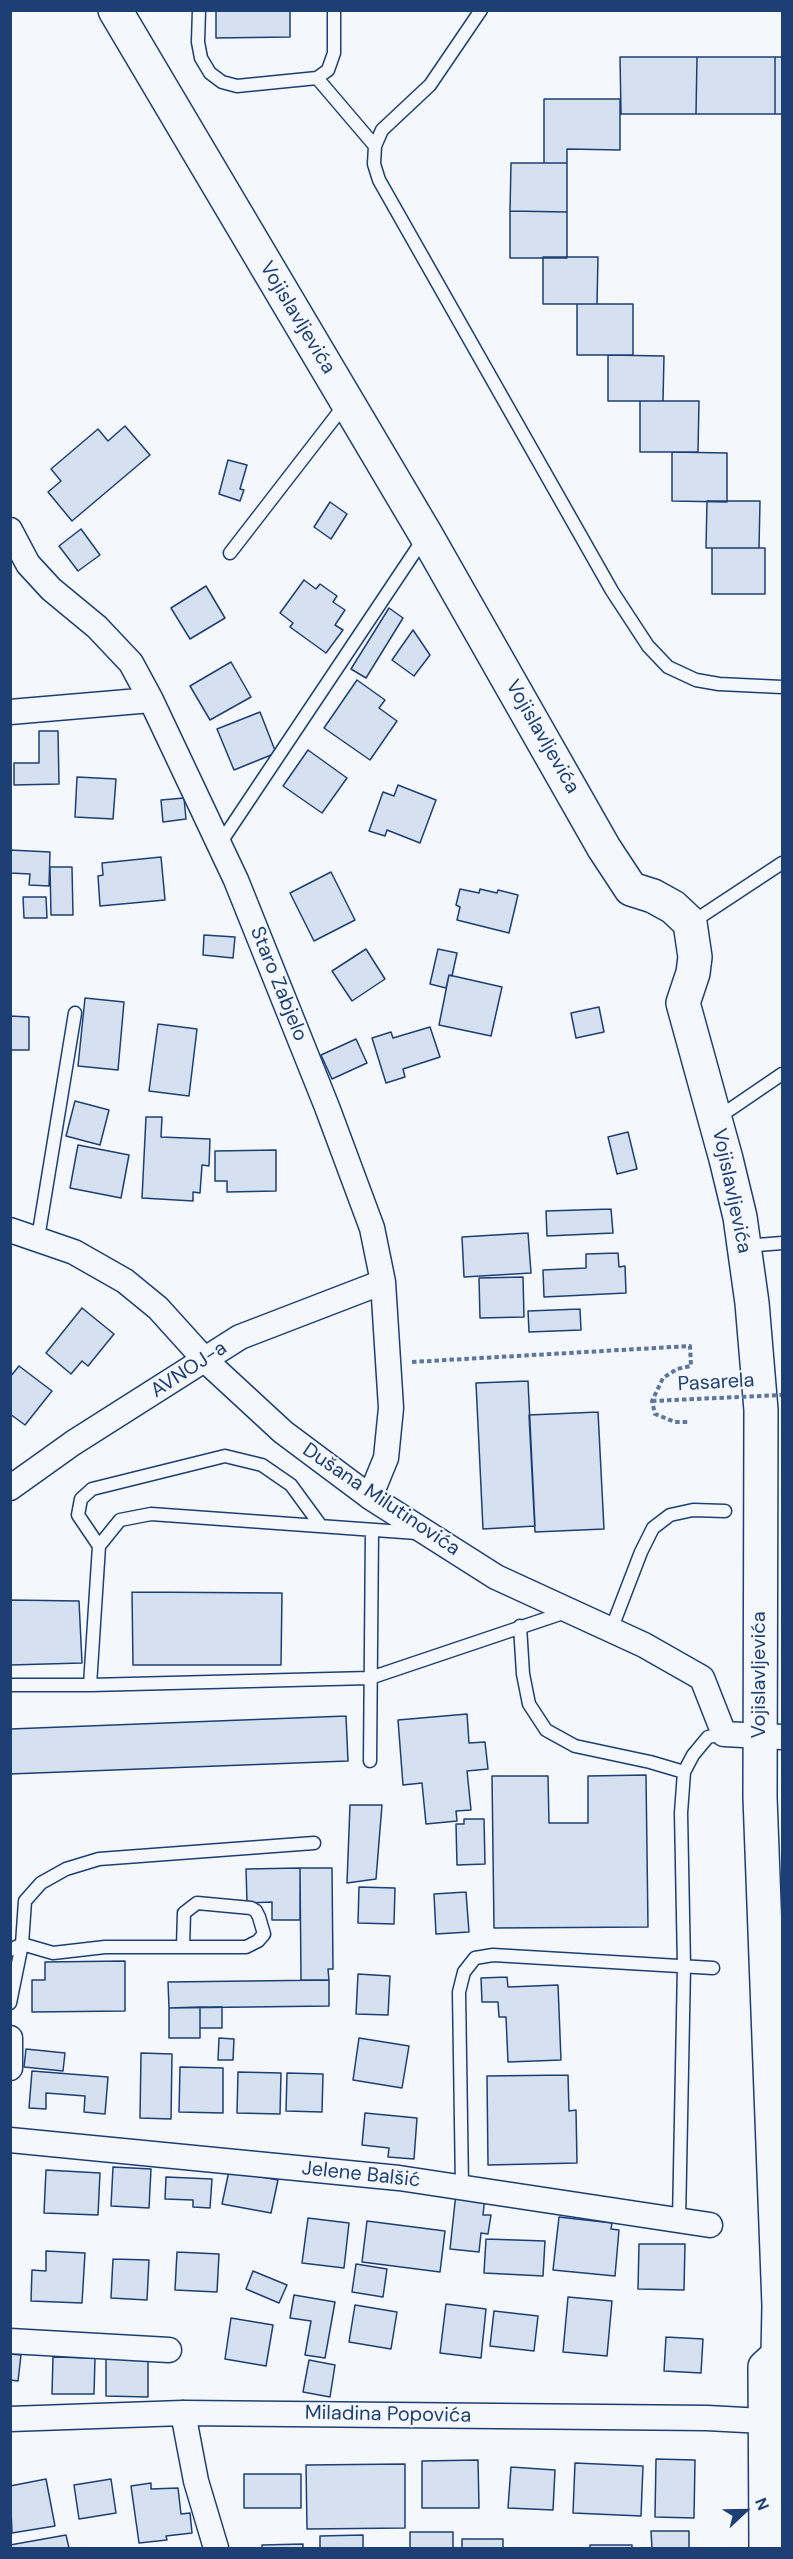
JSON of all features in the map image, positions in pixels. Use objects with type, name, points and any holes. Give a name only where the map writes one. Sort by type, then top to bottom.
[{"type":"main road","name":"Vojislavljevića","points":[[115,10],[426,535],[604,848],[631,889],[674,907],[690,923],[695,957],[693,973],[683,1003],[734,1189],[752,1303],[762,1443],[771,1737],[761,1836],[779,2307],[778,2355],[765,2367],[774,2422],[766,2548]]},
{"type":"street","name":"Staro Zabjelo","points":[[10,530],[28,564],[51,589],[97,627],[131,663],[151,700],[236,879],[327,1107],[372,1228],[383,1282],[391,1408],[386,1458],[370,1497]]},
{"type":"street","points":[[10,712],[151,700]]},
{"type":"street","name":"Dušana Milutinovića","points":[[12,1233],[38,1238],[74,1252],[125,1281],[158,1308],[205,1359],[283,1432],[370,1497],[496,1577],[656,1651],[702,1678],[724,1734]]},
{"type":"street","name":"AVNOJ-a","points":[[10,1488],[73,1443],[240,1337],[383,1282]]},
{"type":"street","points":[[724,1734],[771,1737]]},
{"type":"street","points":[[10,2038],[10,2068]]},
{"type":"street","name":"Jelene Balšić","points":[[10,2140],[399,2178],[711,2225]]},
{"type":"street","points":[[10,2341],[169,2350]]},
{"type":"street","points":[[183,2413],[196,2481],[216,2548]]},
{"type":"street","name":"Miladina Popovića","points":[[10,2419],[183,2413],[706,2418],[774,2422]]},
{"type":"lane","points":[[199,10],[198,42],[201,58],[210,73],[222,82],[237,86],[317,78],[328,70],[334,53],[334,10]]},
{"type":"lane","points":[[481,10],[429,85],[382,130],[375,146],[374,164],[380,180],[612,591],[648,646],[668,667],[696,680],[719,684],[783,687]]},
{"type":"lane","points":[[317,78],[375,146]]},
{"type":"lane","points":[[230,553],[347,402]]},
{"type":"lane","points":[[219,845],[426,535]]},
{"type":"lane","points":[[690,923],[783,863]]},
{"type":"lane","points":[[38,1238],[75,1013]]},
{"type":"lane","points":[[715,1120],[783,1074]]},
{"type":"lane","points":[[744,1246],[783,1243]]},
{"type":"lane","points":[[99,1546],[78,1515],[81,1499],[92,1489],[225,1456],[261,1465],[291,1485],[321,1526]]},
{"type":"lane","points":[[611,1630],[641,1552],[653,1528],[670,1515],[693,1510],[726,1511]]},
{"type":"lane","points":[[90,1685],[99,1546],[120,1520],[151,1514],[428,1533]]},
{"type":"lane","points":[[370,1761],[372,1530]]},
{"type":"lane","points":[[10,1685],[370,1678],[570,1611]]},
{"type":"lane","points":[[520,1626],[523,1674],[529,1704],[546,1730],[575,1746],[650,1762],[684,1772]]},
{"type":"lane","points":[[679,2221],[684,1966],[681,1813],[684,1772],[693,1755],[708,1737],[724,1734]]},
{"type":"lane","points":[[10,2003],[16,1947],[25,1900],[41,1883],[66,1869],[99,1859],[314,1843]]},
{"type":"lane","points":[[16,1947],[53,1953],[105,1947],[183,1947],[246,1947],[258,1941],[264,1934],[259,1917],[251,1908],[197,1903],[184,1913],[183,1947]]},
{"type":"lane","points":[[462,2187],[459,1992],[464,1972],[475,1958],[493,1955],[713,1968]]},
{"type":"path","points":[[388,1363],[690,1346],[691,1366],[684,1366],[663,1378],[652,1401],[655,1414],[675,1422],[688,1422]]},
{"type":"path","name":"Pasarela","points":[[652,1401],[783,1395]]},
{"type":"building","points":[[216,10],[290,10],[290,37],[216,38]]},
{"type":"building","points":[[620,57],[697,57],[696,114],[621,114]]},
{"type":"building","points":[[697,57],[775,57],[775,114],[696,114]]},
{"type":"building","points":[[775,57],[782,57],[782,114],[775,114]]},
{"type":"building","points":[[544,99],[620,99],[620,150],[567,149],[567,163],[544,163]]},
{"type":"building","points":[[511,163],[567,163],[567,212],[510,211]]},
{"type":"building","points":[[510,211],[567,212],[567,258],[510,258]]},
{"type":"building","points":[[543,257],[598,257],[597,304],[543,304]]},
{"type":"building","points":[[577,304],[633,304],[633,355],[577,355]]},
{"type":"building","points":[[608,355],[664,356],[663,401],[608,401]]},
{"type":"building","points":[[640,401],[699,401],[698,452],[640,452]]},
{"type":"building","points":[[125,426],[150,455],[72,521],[48,492],[61,481],[51,469],[98,429],[108,441]]},
{"type":"building","points":[[672,452],[727,453],[727,502],[672,501]]},
{"type":"building","points":[[228,460],[247,465],[240,489],[244,490],[240,501],[219,494]]},
{"type":"building","points":[[707,501],[760,501],[759,548],[706,548]]},
{"type":"building","points":[[330,502],[347,514],[331,539],[314,527]]},
{"type":"building","points":[[81,529],[100,555],[78,571],[59,546]]},
{"type":"building","points":[[712,548],[765,548],[765,594],[712,594]]},
{"type":"building","points":[[304,580],[316,589],[320,584],[337,596],[333,602],[345,610],[335,625],[343,630],[326,653],[290,627],[293,623],[280,613]]},
{"type":"building","points":[[206,586],[225,618],[190,639],[171,608]]},
{"type":"building","points":[[389,608],[403,618],[366,678],[351,669]]},
{"type":"building","points":[[413,630],[430,655],[414,676],[392,660]]},
{"type":"building","points":[[231,662],[251,697],[210,720],[190,686]]},
{"type":"building","points":[[357,680],[385,700],[379,708],[397,721],[370,760],[324,728]]},
{"type":"building","points":[[260,712],[276,753],[234,770],[217,729]]},
{"type":"building","points":[[39,731],[58,731],[59,784],[14,785],[14,763],[39,763]]},
{"type":"building","points":[[308,750],[347,778],[322,813],[283,786]]},
{"type":"building","points":[[77,777],[116,779],[113,819],[75,817]]},
{"type":"building","points":[[398,785],[436,800],[420,843],[387,830],[385,836],[369,831],[383,792],[394,796]]},
{"type":"building","points":[[184,798],[186,819],[163,822],[161,800]]},
{"type":"building","points":[[10,850],[50,852],[49,886],[29,885],[30,874],[10,873]]},
{"type":"building","points":[[161,857],[165,900],[100,906],[98,876],[103,875],[102,863]]},
{"type":"building","points":[[50,867],[72,867],[73,915],[51,915]]},
{"type":"building","points":[[331,872],[355,920],[314,941],[290,893]]},
{"type":"building","points":[[460,889],[479,893],[480,889],[497,893],[498,890],[518,895],[509,933],[457,920],[460,907],[456,905]]},
{"type":"building","points":[[23,897],[46,897],[47,918],[24,918]]},
{"type":"building","points":[[204,935],[235,937],[233,958],[203,955]]},
{"type":"building","points":[[366,949],[385,979],[352,1001],[332,971]]},
{"type":"building","points":[[438,949],[457,953],[452,976],[449,975],[446,988],[430,984]]},
{"type":"building","points":[[449,975],[502,987],[491,1036],[439,1025]]},
{"type":"building","points":[[85,998],[124,1002],[118,1070],[78,1066]]},
{"type":"building","points":[[599,1007],[604,1032],[576,1038],[571,1013]]},
{"type":"building","points":[[10,1016],[29,1017],[29,1050],[10,1050]]},
{"type":"building","points":[[158,1024],[197,1029],[189,1096],[149,1091]]},
{"type":"building","points":[[430,1027],[440,1057],[403,1069],[405,1077],[386,1083],[372,1038],[391,1032],[393,1038]]},
{"type":"building","points":[[356,1039],[367,1063],[332,1079],[321,1055]]},
{"type":"building","points":[[75,1101],[109,1110],[100,1145],[66,1136]]},
{"type":"building","points":[[146,1117],[162,1117],[161,1137],[210,1139],[209,1166],[202,1165],[200,1193],[193,1192],[193,1201],[142,1198]]},
{"type":"building","points":[[628,1132],[637,1169],[617,1174],[608,1137]]},
{"type":"building","points":[[78,1145],[129,1155],[121,1198],[70,1188]]},
{"type":"building","points":[[276,1150],[276,1191],[227,1192],[227,1181],[215,1181],[215,1151]]},
{"type":"building","points":[[611,1209],[613,1233],[547,1236],[546,1211]]},
{"type":"building","points":[[528,1233],[531,1273],[464,1277],[462,1237]]},
{"type":"building","points":[[618,1253],[619,1267],[625,1266],[626,1293],[544,1297],[543,1270],[586,1268],[586,1254]]},
{"type":"building","points":[[523,1277],[524,1317],[480,1318],[479,1278]]},
{"type":"building","points":[[82,1308],[114,1334],[88,1366],[82,1361],[71,1374],[46,1353]]},
{"type":"building","points":[[580,1309],[581,1330],[529,1332],[528,1311]]},
{"type":"building","points":[[19,1366],[52,1391],[25,1425],[10,1414],[10,1377]]},
{"type":"building","points":[[528,1381],[535,1526],[483,1529],[476,1383]]},
{"type":"building","points":[[598,1412],[604,1529],[535,1532],[529,1415]]},
{"type":"building","points":[[132,1592],[282,1593],[281,1665],[133,1665]]},
{"type":"building","points":[[10,1600],[79,1601],[82,1663],[10,1665]]},
{"type":"building","points":[[467,1714],[469,1743],[485,1742],[488,1769],[467,1771],[471,1810],[456,1811],[457,1821],[426,1824],[422,1783],[403,1785],[398,1720]]},
{"type":"building","points":[[346,1716],[348,1761],[10,1774],[10,1729]]},
{"type":"building","points":[[646,1775],[648,1927],[494,1928],[492,1776],[548,1776],[549,1823],[588,1823],[588,1776]]},
{"type":"building","points":[[350,1805],[382,1805],[376,1879],[347,1883]]},
{"type":"building","points":[[464,1819],[484,1819],[485,1864],[457,1865],[456,1824],[464,1824]]},
{"type":"building","points":[[300,1868],[300,1920],[272,1920],[272,1902],[247,1903],[246,1869]]},
{"type":"building","points":[[300,1868],[332,1868],[333,1969],[328,1969],[329,1980],[301,1980]]},
{"type":"building","points":[[359,1887],[395,1888],[394,1924],[358,1923]]},
{"type":"building","points":[[466,1892],[469,1932],[436,1934],[434,1894]]},
{"type":"building","points":[[125,1961],[125,2011],[32,2012],[32,1980],[45,1980],[45,1962]]},
{"type":"building","points":[[358,1974],[390,1976],[388,2015],[356,2014]]},
{"type":"building","points":[[507,1977],[508,1987],[558,1985],[561,2060],[508,2062],[506,2017],[499,2017],[498,2002],[482,2002],[481,1978]]},
{"type":"building","points":[[329,1980],[329,2006],[169,2008],[168,1982]]},
{"type":"building","points":[[200,2007],[222,2007],[222,2028],[200,2028]]},
{"type":"building","points":[[200,2007],[200,2038],[169,2038],[169,2008]]},
{"type":"building","points":[[219,2038],[234,2039],[233,2060],[218,2060]]},
{"type":"building","points":[[359,2038],[409,2046],[402,2088],[353,2080]]},
{"type":"building","points":[[26,2049],[65,2053],[63,2071],[24,2067]]},
{"type":"building","points":[[141,2053],[172,2054],[171,2119],[140,2118]]},
{"type":"building","points":[[180,2067],[223,2068],[223,2113],[179,2112]]},
{"type":"building","points":[[32,2071],[108,2077],[105,2114],[84,2112],[85,2096],[46,2093],[46,2109],[29,2108]]},
{"type":"building","points":[[238,2072],[281,2073],[280,2114],[237,2113]]},
{"type":"building","points":[[287,2073],[323,2074],[322,2112],[286,2111]]},
{"type":"building","points":[[568,2075],[569,2111],[576,2110],[577,2163],[488,2165],[487,2076]]},
{"type":"building","points":[[365,2113],[417,2118],[414,2159],[388,2157],[389,2148],[362,2145]]},
{"type":"building","points":[[113,2167],[151,2169],[149,2208],[111,2206]]},
{"type":"building","points":[[46,2170],[100,2173],[98,2215],[44,2213]]},
{"type":"building","points":[[229,2171],[278,2180],[271,2213],[222,2204]]},
{"type":"building","points":[[166,2177],[212,2179],[210,2208],[193,2207],[193,2200],[165,2199]]},
{"type":"building","points":[[456,2193],[485,2196],[483,2215],[491,2215],[488,2234],[481,2233],[479,2252],[450,2249]]},
{"type":"building","points":[[559,2217],[612,2223],[611,2229],[619,2230],[615,2276],[553,2270]]},
{"type":"building","points":[[308,2218],[349,2223],[344,2268],[302,2263]]},
{"type":"building","points":[[367,2221],[445,2231],[440,2272],[362,2262]]},
{"type":"building","points":[[486,2239],[545,2241],[543,2276],[484,2273]]},
{"type":"building","points":[[639,2244],[685,2244],[684,2290],[638,2289]]},
{"type":"building","points":[[46,2251],[85,2253],[82,2303],[31,2301],[32,2270],[46,2271]]},
{"type":"building","points":[[177,2252],[219,2254],[217,2292],[175,2290]]},
{"type":"building","points":[[113,2259],[149,2260],[147,2300],[111,2298]]},
{"type":"building","points":[[356,2264],[387,2269],[383,2297],[352,2292]]},
{"type":"building","points":[[253,2271],[287,2285],[279,2303],[246,2289]]},
{"type":"building","points":[[294,2295],[335,2302],[325,2358],[305,2355],[311,2321],[290,2318]]},
{"type":"building","points":[[568,2297],[612,2301],[607,2356],[563,2352]]},
{"type":"building","points":[[446,2304],[486,2309],[481,2358],[440,2353]]},
{"type":"building","points":[[355,2305],[397,2312],[391,2349],[349,2342]]},
{"type":"building","points":[[494,2311],[538,2316],[534,2351],[490,2346]]},
{"type":"building","points":[[231,2318],[273,2325],[266,2366],[225,2359]]},
{"type":"building","points":[[666,2337],[703,2339],[701,2373],[664,2371]]},
{"type":"building","points":[[10,2354],[21,2355],[18,2381],[10,2380]]},
{"type":"building","points":[[106,2355],[148,2356],[148,2397],[106,2396]]},
{"type":"building","points":[[53,2357],[95,2358],[94,2394],[52,2394]]},
{"type":"building","points":[[309,2360],[335,2365],[330,2397],[303,2392]]},
{"type":"building","points":[[656,2459],[695,2460],[694,2518],[655,2517]]},
{"type":"building","points":[[478,2460],[479,2508],[422,2508],[422,2461]]},
{"type":"building","points":[[575,2463],[643,2466],[641,2516],[573,2513]]},
{"type":"building","points":[[405,2464],[405,2528],[307,2529],[306,2465]]},
{"type":"building","points":[[511,2467],[555,2470],[553,2510],[508,2508]]},
{"type":"building","points":[[244,2474],[301,2474],[301,2508],[244,2508]]},
{"type":"building","points":[[46,2479],[55,2526],[12,2533],[10,2486]]},
{"type":"building","points":[[111,2479],[116,2513],[79,2519],[74,2485]]},
{"type":"building","points":[[151,2483],[151,2489],[178,2488],[181,2514],[190,2513],[192,2533],[166,2536],[167,2540],[139,2543],[131,2486]]},
{"type":"building","points":[[651,2531],[689,2531],[689,2548],[652,2548]]},
{"type":"building","points":[[410,2532],[453,2532],[453,2548],[410,2548]]},
{"type":"building","points":[[66,2535],[69,2548],[10,2548],[10,2545]]},
{"type":"building","points":[[363,2535],[363,2548],[320,2548],[320,2536]]},
{"type":"building","points":[[462,2539],[503,2539],[503,2548],[462,2548]]},
{"type":"building","points":[[303,2544],[303,2548],[262,2548],[262,2545]]},
{"type":"building","points":[[590,2545],[632,2545],[632,2548],[590,2548]]}]
